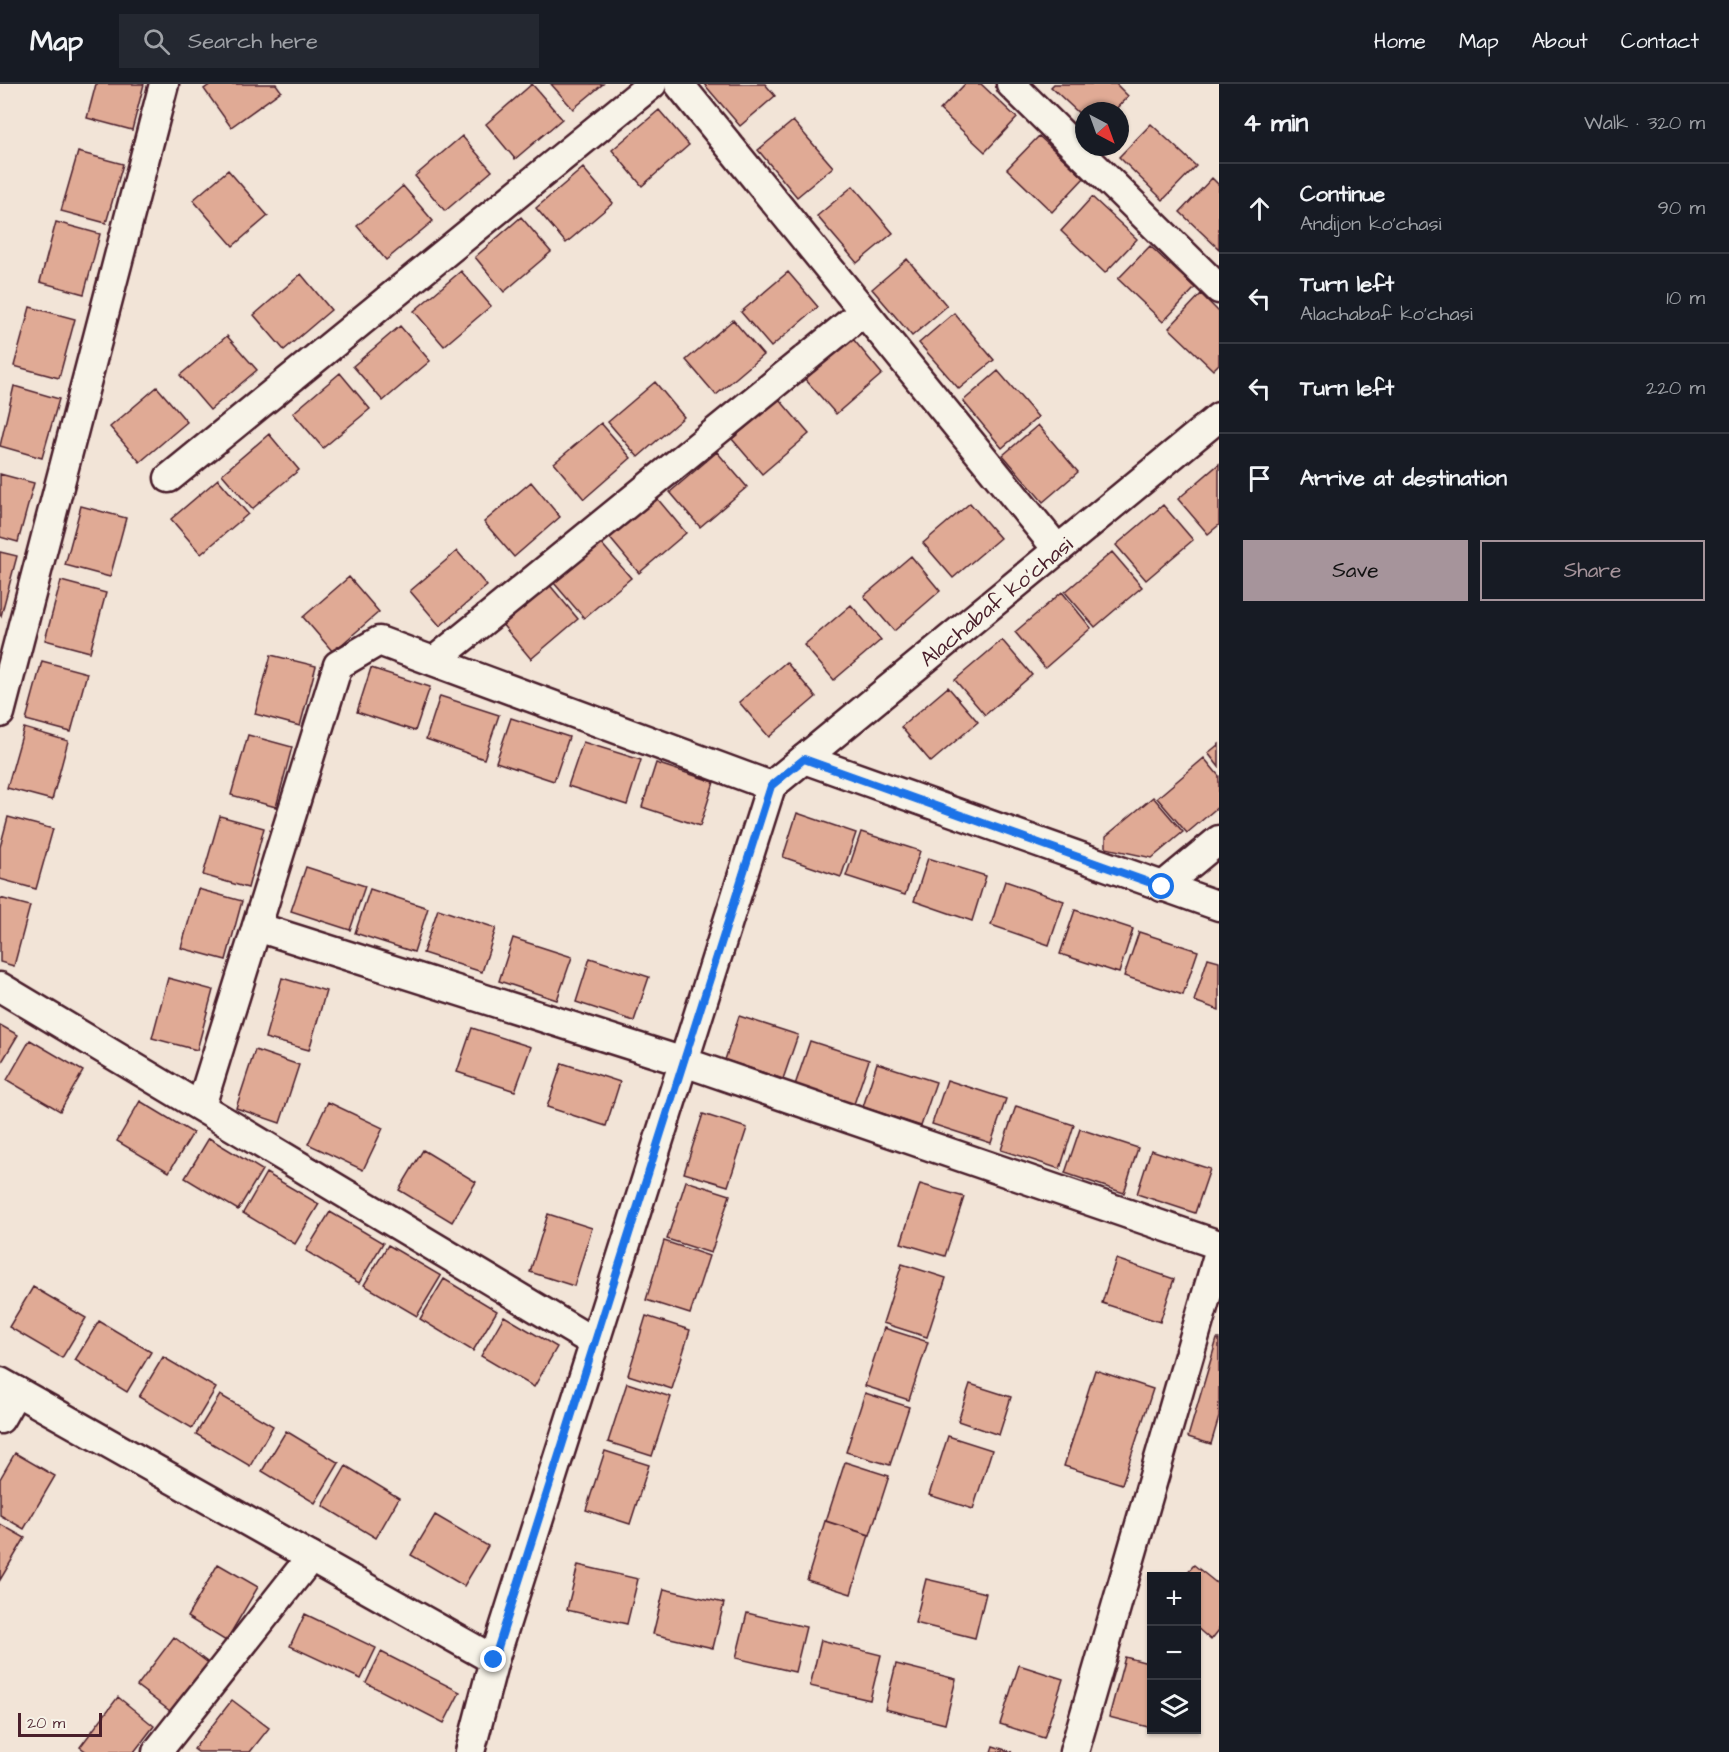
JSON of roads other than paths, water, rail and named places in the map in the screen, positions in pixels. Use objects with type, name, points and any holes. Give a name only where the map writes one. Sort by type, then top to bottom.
[{"type":"street","points":[[0,713],[164,84]]},
{"type":"street","points":[[169,478],[652,84]]},
{"type":"street","points":[[679,84],[1058,550]]},
{"type":"street","points":[[1011,84],[1219,289]]},
{"type":"street","points":[[434,661],[864,311]]},
{"type":"street","name":"Alachabaf ko'chasi","points":[[771,786],[1219,417]]},
{"type":"street","points":[[201,1106],[338,665],[379,641],[771,786],[494,1660],[470,1752]]},
{"type":"street","points":[[804,759],[1219,906]]},
{"type":"street","points":[[1162,887],[1219,840]]},
{"type":"street","points":[[257,927],[684,1062],[1219,1245]]},
{"type":"street","points":[[0,987],[595,1343]]},
{"type":"street","points":[[1074,1752],[1219,1252]]},
{"type":"street","points":[[0,1419],[8,1387],[494,1660]]},
{"type":"street","points":[[157,1752],[311,1557]]}]
